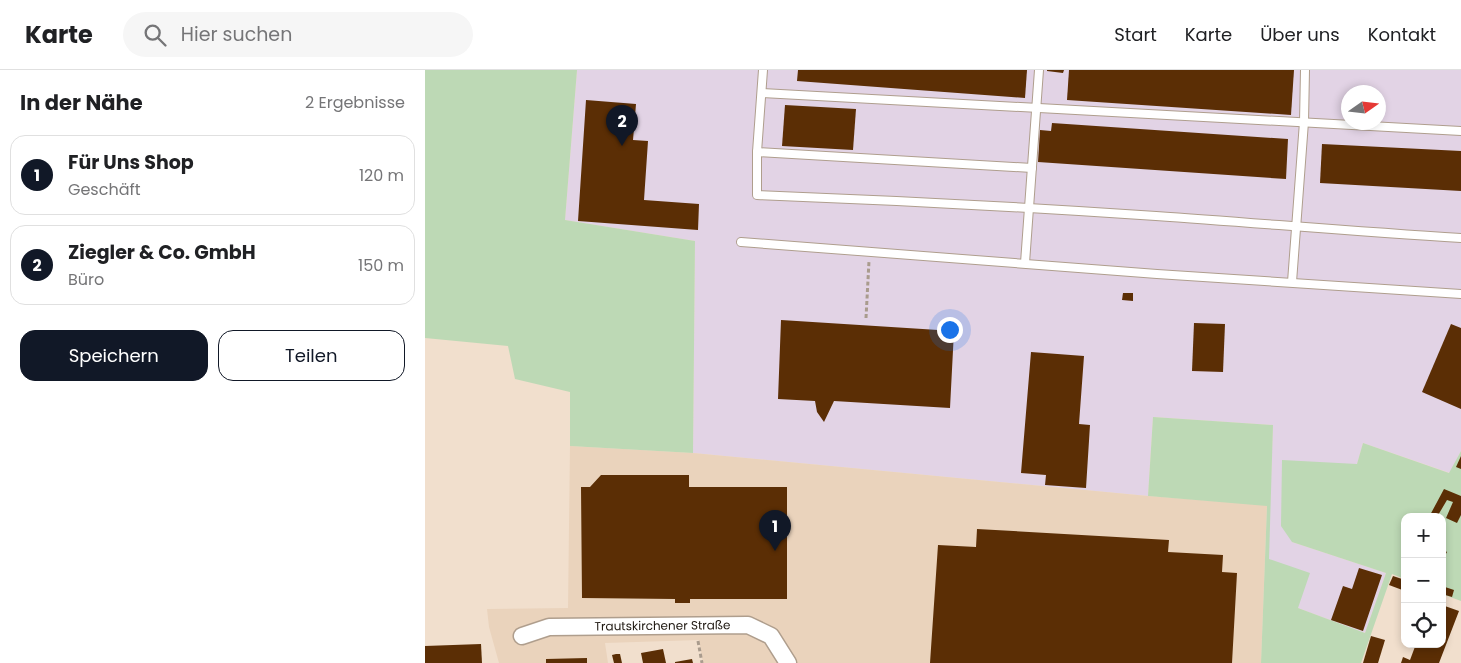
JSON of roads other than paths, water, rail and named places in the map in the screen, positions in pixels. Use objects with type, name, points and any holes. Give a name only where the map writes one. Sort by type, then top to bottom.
[{"type":"street","name":"Trautskirchener Straße","points":[[522,636],[549,627],[748,625],[771,636],[788,663]]},
{"type":"lane","points":[[763,70],[757,152],[757,195],[1029,208],[1461,238]]},
{"type":"lane","points":[[1025,263],[1039,70]]},
{"type":"lane","points":[[1292,282],[1304,122],[1305,70]]},
{"type":"lane","points":[[761,93],[1036,106],[1461,131]]},
{"type":"lane","points":[[757,152],[1032,168]]},
{"type":"lane","points":[[741,242],[1461,294]]},
{"type":"place","name":"Ziegler & Co. GmbH","points":[[622,146]]},
{"type":"place","name":"Für Uns Shop","points":[[775,551]]}]
